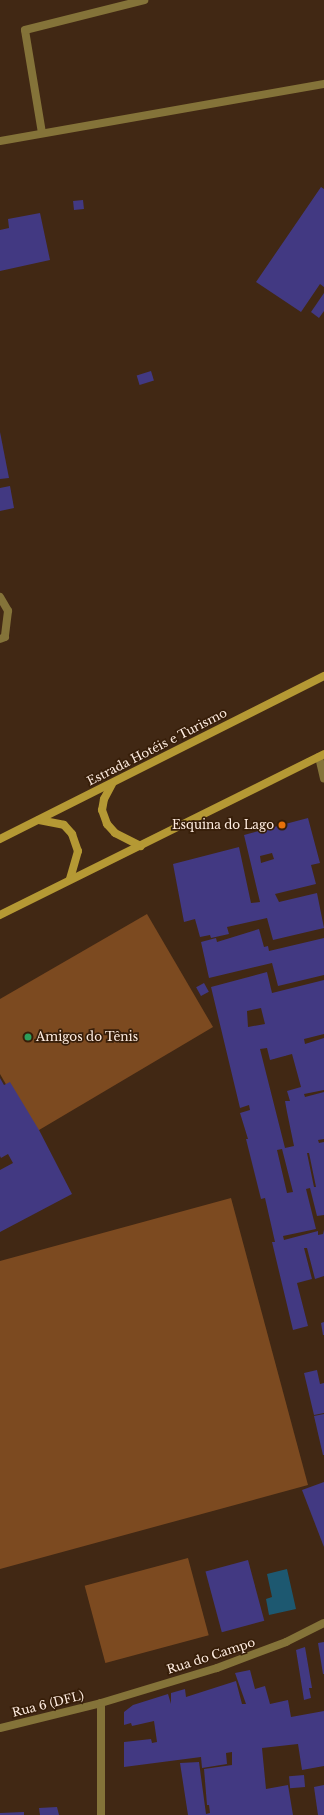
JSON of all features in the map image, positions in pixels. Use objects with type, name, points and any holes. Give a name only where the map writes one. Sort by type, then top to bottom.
[{"type":"main road","name":"Estrada Hotéis e Turismo","points":[[0,839],[112,784],[324,676]]},
{"type":"main road","points":[[0,915],[321,756]]},
{"type":"main road","points":[[112,784],[104,799],[102,810],[107,824],[115,833],[141,846]]},
{"type":"main road","points":[[38,820],[64,825],[72,834],[78,851],[70,879]]},
{"type":"street","points":[[42,133],[25,30],[144,0]]},
{"type":"street","points":[[0,141],[324,84]]},
{"type":"street","points":[[0,597],[8,611],[5,637],[0,638]]},
{"type":"street","points":[[321,756],[324,778]]},
{"type":"street","name":"Rua do Campo","points":[[101,1703],[244,1659],[324,1623]]},
{"type":"street","points":[[101,1703],[101,1815]]},
{"type":"street","name":"Rua 6 (DFL)","points":[[0,1728],[101,1703]]},
{"type":"shaded area","points":[[147,914],[213,1027],[34,1133],[0,1074],[0,999]]},
{"type":"shaded area","points":[[231,1198],[308,1485],[0,1569],[0,1261]]},
{"type":"shaded area","points":[[188,1558],[209,1635],[105,1663],[85,1586]]},
{"type":"water","points":[[287,1569],[296,1609],[269,1615],[266,1599],[272,1597],[267,1574]]},
{"type":"building","points":[[321,187],[324,189],[324,287],[320,284],[301,312],[256,282]]},
{"type":"building","points":[[83,200],[84,209],[74,210],[73,201]]},
{"type":"building","points":[[40,213],[50,260],[0,271],[0,230],[9,228],[8,219]]},
{"type":"building","points":[[324,293],[324,311],[319,318],[311,312]]},
{"type":"building","points":[[151,371],[154,381],[140,385],[137,375]]},
{"type":"building","points":[[0,432],[9,478],[0,479]]},
{"type":"building","points":[[10,486],[14,508],[0,511],[0,488]]},
{"type":"building","points":[[308,818],[320,863],[311,865],[316,884],[275,894],[279,902],[317,893],[324,928],[273,940],[267,918],[227,927],[229,934],[211,938],[210,935],[200,937],[195,919],[184,922],[173,864],[239,847],[251,903],[260,902],[244,835]],"holes":[[[272,853],[274,859],[261,863],[260,856]]]},
{"type":"building","points":[[259,929],[264,947],[268,946],[269,951],[324,938],[324,975],[278,986],[272,963],[209,978],[201,942],[216,938],[217,942]]},
{"type":"building","points":[[267,972],[272,993],[324,980],[324,1034],[304,1039],[305,1044],[324,1038],[324,1090],[304,1094],[305,1097],[324,1092],[324,1139],[318,1140],[319,1143],[324,1142],[324,1215],[317,1216],[310,1188],[306,1189],[316,1229],[283,1236],[284,1240],[318,1231],[318,1235],[323,1234],[324,1230],[324,1276],[315,1279],[307,1248],[304,1248],[312,1279],[297,1283],[308,1326],[293,1330],[272,1242],[275,1242],[265,1198],[261,1199],[246,1139],[248,1139],[240,1113],[250,1110],[249,1105],[240,1108],[211,987]],"holes":[[[261,1008],[265,1024],[248,1027],[247,1011]],[[267,1048],[270,1060],[292,1054],[301,1087],[287,1091],[290,1101],[285,1101],[294,1146],[285,1148],[260,1049]],[[282,1149],[293,1192],[287,1193],[277,1150]],[[307,1153],[309,1153],[316,1187],[314,1187]]]},
{"type":"building","points":[[204,983],[209,992],[201,996],[196,987]]},
{"type":"building","points":[[0,1078],[4,1085],[10,1082],[39,1130],[72,1194],[0,1232],[0,1170],[13,1163],[8,1154],[1,1158],[0,1156]]},
{"type":"building","points":[[324,1322],[324,1335],[323,1335],[321,1323]]},
{"type":"building","points":[[317,1370],[320,1384],[324,1383],[324,1413],[314,1415],[304,1373]]},
{"type":"building","points":[[324,1414],[324,1455],[323,1455],[314,1416]]},
{"type":"building","points":[[324,1482],[324,1547],[302,1490]]},
{"type":"building","points":[[248,1560],[264,1621],[222,1632],[205,1571]]},
{"type":"building","points":[[324,1642],[324,1674],[323,1674],[318,1643]]},
{"type":"building","points":[[305,1647],[312,1688],[309,1688],[311,1698],[304,1700],[296,1650]]},
{"type":"building","points":[[250,1670],[255,1689],[265,1686],[270,1704],[288,1700],[291,1717],[324,1711],[324,1766],[302,1770],[298,1744],[262,1748],[266,1789],[288,1785],[293,1815],[188,1815],[180,1763],[199,1762],[206,1814],[210,1813],[209,1805],[207,1805],[204,1769],[232,1765],[232,1752],[226,1753],[227,1764],[202,1768],[201,1757],[124,1767],[124,1742],[151,1739],[152,1743],[157,1742],[154,1721],[132,1726],[131,1723],[124,1725],[124,1712],[133,1705],[168,1694],[171,1704],[171,1693],[185,1689],[186,1697],[236,1681],[242,1704],[246,1704],[235,1673]]},
{"type":"building","points":[[304,1775],[305,1787],[290,1788],[289,1776]]},
{"type":"building","points":[[324,1785],[324,1815],[318,1815],[314,1787]]},
{"type":"building","points":[[57,1807],[59,1815],[40,1815],[39,1808]]},
{"type":"building","points":[[24,1812],[24,1815],[0,1815],[0,1813]]},
{"type":"place","name":"Esquina do Lago","points":[[282,825]]},
{"type":"place","name":"Amigos do Tênis","points":[[28,1037]]}]
